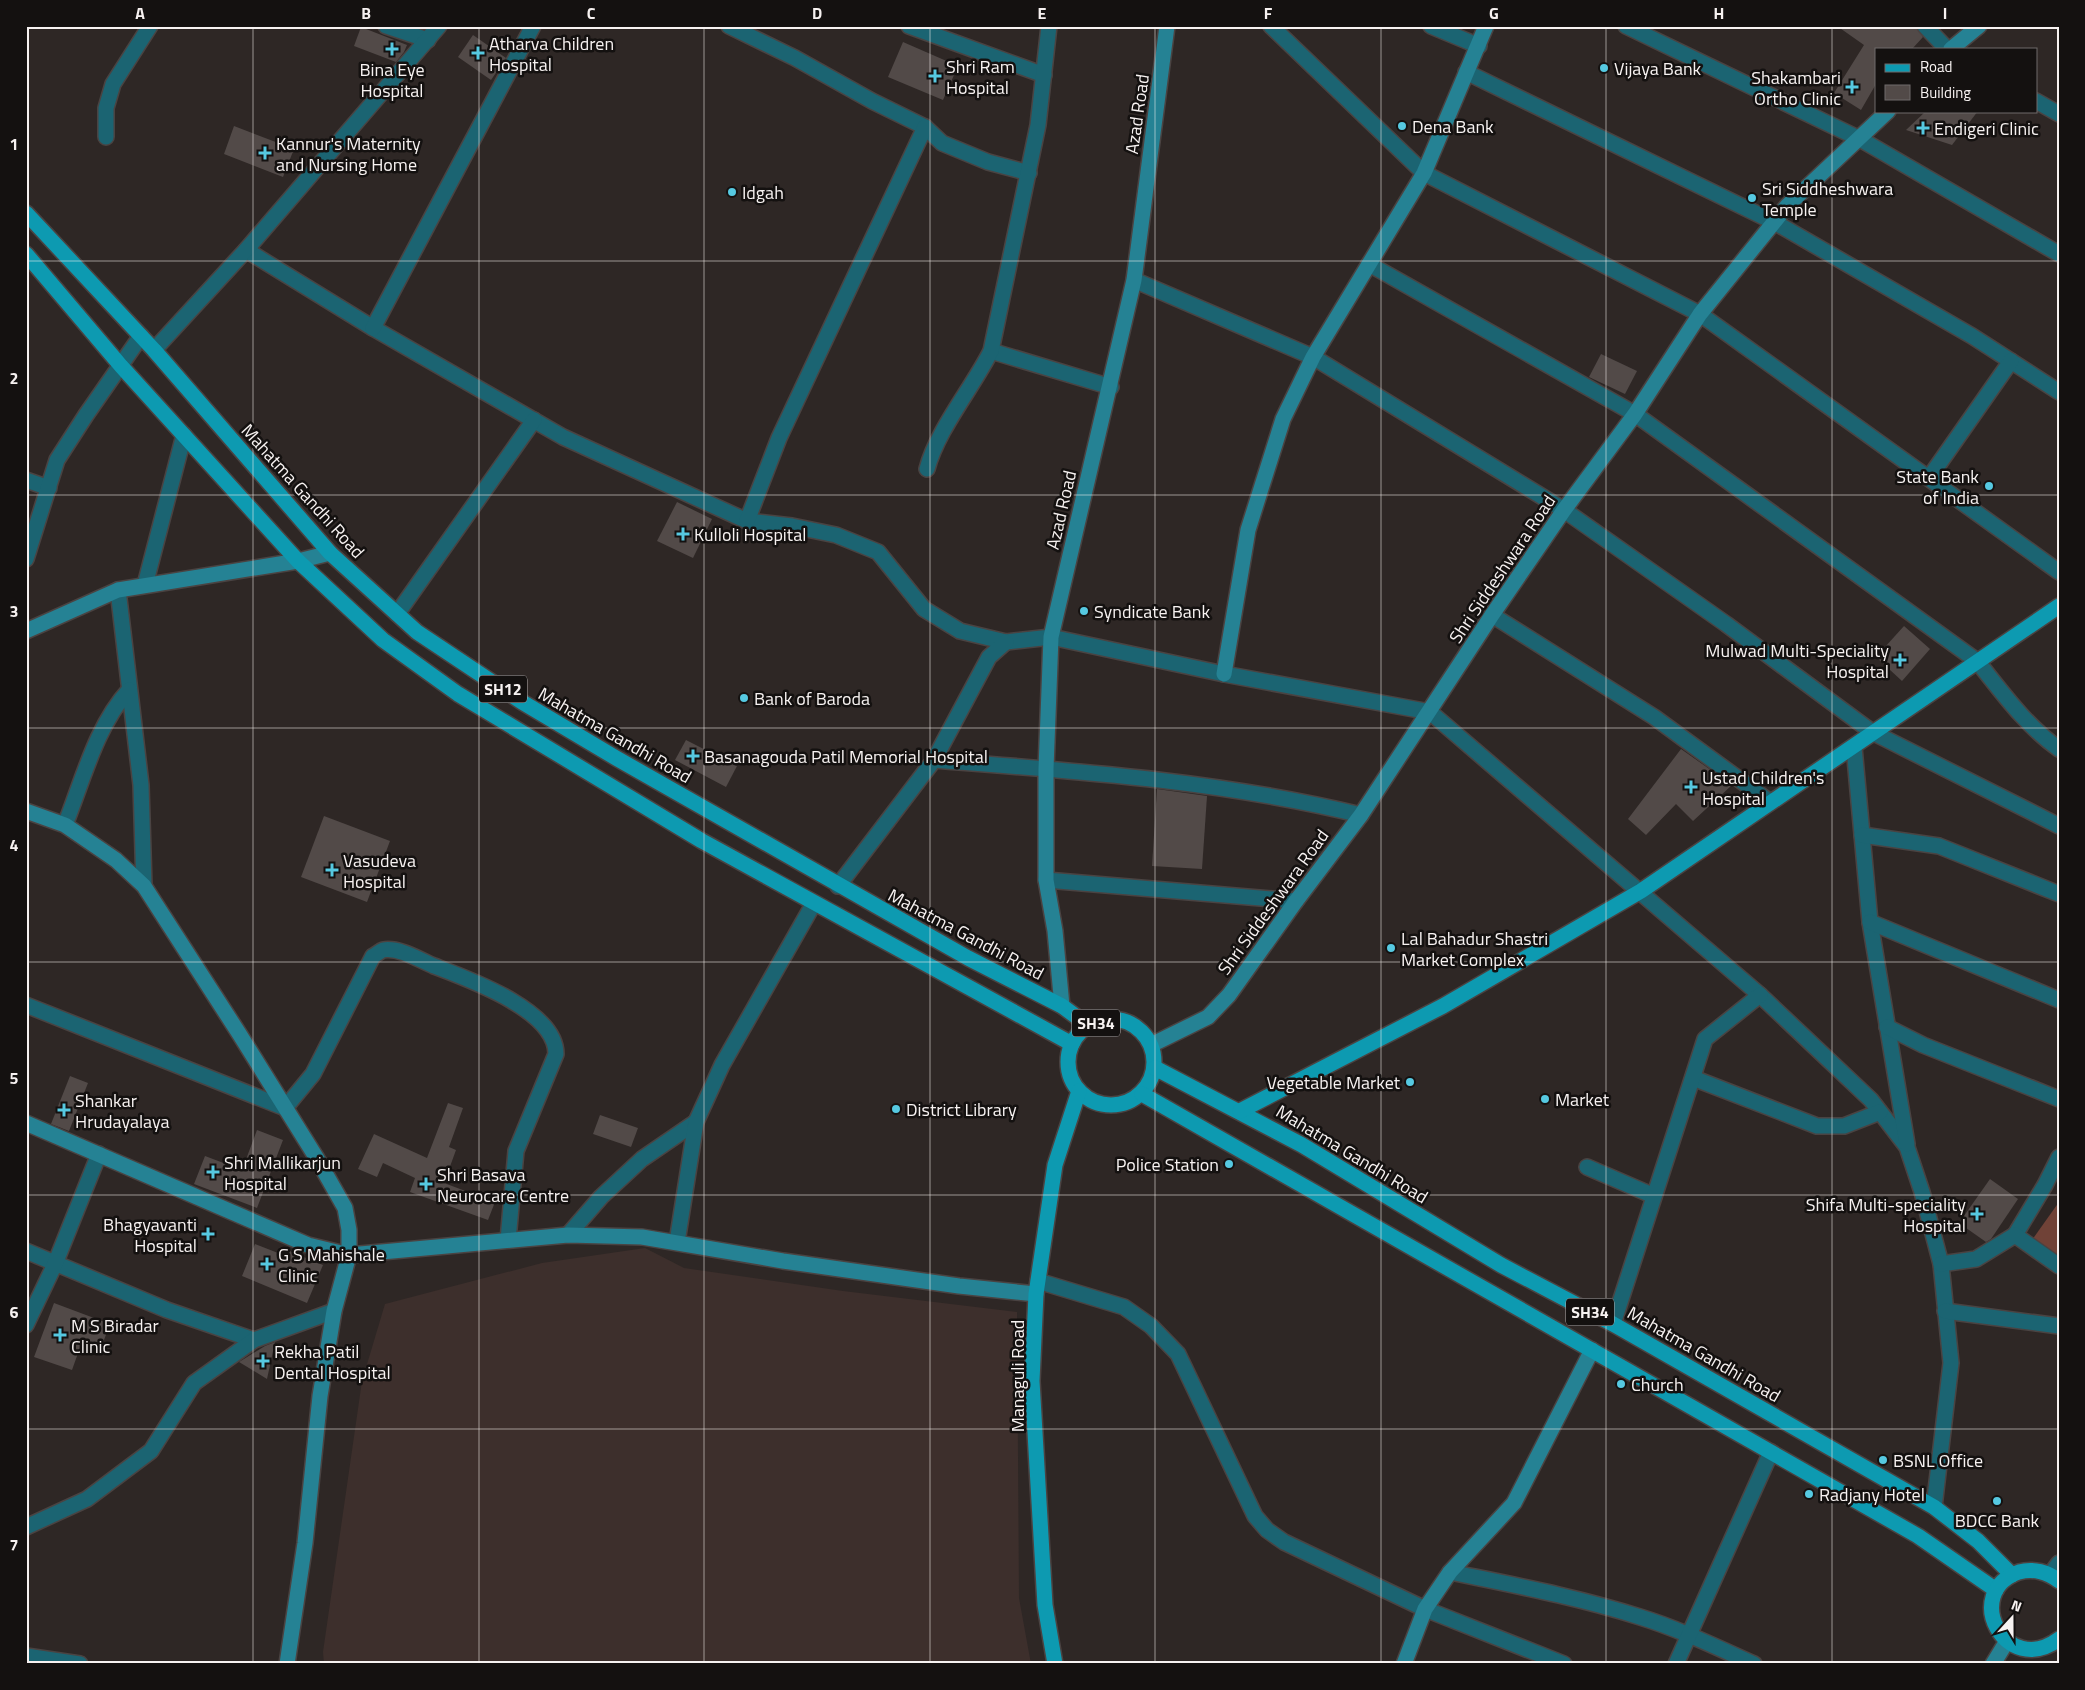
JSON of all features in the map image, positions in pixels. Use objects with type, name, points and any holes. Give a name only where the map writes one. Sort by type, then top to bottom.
[{"type":"main road","name":"Mahatma Gandhi Road","points":[[26,213],[154,350],[330,553],[417,632],[522,702],[838,886],[968,958],[1062,1006],[1089,1026]]},
{"type":"main road","name":"SH12","points":[[26,254],[121,366],[298,561],[383,640],[458,694],[702,841],[1072,1044]]},
{"type":"main road","points":[[1240,1111],[1443,1006],[1641,891],[2059,606]]},
{"type":"main road","name":"SH34","points":[[1079,1091],[1070,1077],[1068,1061],[1072,1044],[1079,1033],[1089,1026],[1100,1021],[1124,1021],[1144,1034],[1151,1045]]},
{"type":"main road","points":[[1079,1091],[1093,1102],[1110,1106],[1127,1103],[1142,1094],[1152,1079],[1155,1068],[1151,1045]]},
{"type":"main road","name":"Mahatma Gandhi Road","points":[[1155,1068],[1302,1145],[1500,1264],[1613,1324],[1934,1507],[1978,1541],[2012,1575]]},
{"type":"main road","name":"Managuli Road","points":[[1055,1664],[1045,1605],[1032,1381],[1037,1288],[1055,1165],[1079,1091]]},
{"type":"main road","name":"SH34","points":[[1142,1094],[1918,1536],[1996,1590]]},
{"type":"main road","points":[[2056,1573],[2038,1570],[2024,1571],[2012,1575],[1996,1590],[1992,1604],[1992,1618],[1997,1631],[2007,1641],[2020,1648],[2033,1650],[2046,1647],[2059,1639]]},
{"type":"street","points":[[106,137],[106,108],[113,84],[150,26]]},
{"type":"street","points":[[386,26],[428,40]]},
{"type":"street","points":[[154,350],[246,250],[439,26]]},
{"type":"street","points":[[373,328],[533,26]]},
{"type":"street","points":[[729,26],[795,58],[872,101],[925,127],[942,143],[988,162],[1029,173]]},
{"type":"street","points":[[909,26],[1044,75]]},
{"type":"street","points":[[928,469],[955,411],[978,378],[992,351],[1002,290],[1029,173],[1044,75],[1049,26]]},
{"type":"street","name":"Azad Road","points":[[1062,1006],[1055,931],[1046,880],[1046,769],[1051,637],[1111,387],[1134,280],[1168,26]]},
{"type":"street","points":[[1271,26],[1424,173],[1700,314],[2059,572]]},
{"type":"street","points":[[1431,26],[1479,46]]},
{"type":"street","points":[[1224,674],[1248,530],[1283,419],[1313,357],[1424,173],[1486,26]]},
{"type":"street","points":[[1626,26],[1860,139],[2059,254]]},
{"type":"street","points":[[1925,26],[1948,48]]},
{"type":"street","points":[[1950,48],[1979,26]]},
{"type":"street","points":[[1466,72],[1776,223],[1972,336],[2059,392]]},
{"type":"street","points":[[2038,102],[2059,114]]},
{"type":"street","name":"Shri Siddeshwara Road","points":[[1151,1045],[1208,1018],[1229,995],[1296,901],[1361,815],[1492,615],[1564,510],[1636,414],[1700,314],[1788,206],[1887,112]]},
{"type":"street","points":[[747,521],[779,438],[925,127]]},
{"type":"street","points":[[246,250],[373,328],[563,437],[747,521],[792,526],[836,535],[878,552],[924,609],[960,631],[1006,642],[1051,637],[1224,674],[1430,712],[1760,995],[1871,1100],[1907,1147]]},
{"type":"street","points":[[1369,264],[1636,414],[1978,661],[2018,712],[2042,737],[2059,748]]},
{"type":"street","points":[[1134,280],[1313,357],[1564,510],[1726,624],[1872,732],[2059,826]]},
{"type":"street","points":[[26,559],[57,460],[68,441],[141,336]]},
{"type":"street","points":[[992,351],[1111,387]]},
{"type":"street","points":[[1929,478],[2011,361]]},
{"type":"street","points":[[397,614],[534,420]]},
{"type":"street","points":[[145,585],[184,435]]},
{"type":"street","points":[[26,480],[49,488]]},
{"type":"street","points":[[26,631],[118,590],[298,561],[330,553]]},
{"type":"street","points":[[118,590],[142,785],[144,886]]},
{"type":"street","points":[[1492,615],[1654,717],[1770,802]]},
{"type":"street","points":[[838,886],[934,760],[988,657],[1006,642]]},
{"type":"street","points":[[65,825],[106,722],[115,705],[129,690]]},
{"type":"street","points":[[1854,747],[1870,922],[1886,1027],[1907,1147],[1922,1192],[1941,1264],[1951,1363],[1934,1507]]},
{"type":"street","points":[[934,760],[1046,769],[1207,787],[1308,802],[1361,815]]},
{"type":"street","points":[[26,811],[65,825],[116,860],[144,886],[285,1108],[345,1208],[349,1230],[349,1255],[334,1311],[320,1396],[305,1543],[288,1664]]},
{"type":"street","points":[[1862,835],[1939,846],[2059,894]]},
{"type":"street","points":[[1046,880],[1296,901]]},
{"type":"street","points":[[677,1242],[696,1122],[722,1065],[814,903]]},
{"type":"street","points":[[1870,922],[2059,1000]]},
{"type":"street","points":[[285,1108],[313,1074],[373,956],[384,950],[401,952],[451,972],[520,1005],[547,1029],[556,1044],[556,1054],[516,1151],[508,1240]]},
{"type":"street","points":[[1613,1324],[1705,1039],[1760,995]]},
{"type":"street","points":[[26,1005],[285,1108]]},
{"type":"street","points":[[1886,1027],[1923,1045],[2059,1099]]},
{"type":"street","points":[[1693,1078],[1817,1126],[1844,1126],[1880,1112]]},
{"type":"street","points":[[26,1122],[308,1246],[349,1255],[568,1235],[642,1237],[920,1280],[1037,1288],[1124,1307],[1151,1326],[1178,1354],[1255,1516],[1267,1530],[1284,1542],[1425,1609],[1564,1664]]},
{"type":"street","points":[[568,1235],[601,1197],[642,1159],[696,1122]]},
{"type":"street","points":[[26,1325],[55,1264],[99,1154]]},
{"type":"street","points":[[1941,1264],[1976,1259],[2015,1235],[2045,1186],[2059,1157]]},
{"type":"street","points":[[1587,1167],[1654,1196]]},
{"type":"street","points":[[2015,1235],[2059,1266]]},
{"type":"street","points":[[26,1251],[167,1310],[254,1340]]},
{"type":"street","points":[[26,1527],[87,1499],[151,1451],[194,1383],[254,1340],[334,1311]]},
{"type":"street","points":[[1945,1311],[2059,1326]]},
{"type":"street","points":[[1404,1664],[1425,1609],[1450,1572],[1514,1503],[1592,1350]]},
{"type":"street","points":[[1676,1664],[1771,1452]]},
{"type":"street","points":[[1450,1572],[1537,1590],[1640,1616],[1690,1635],[1754,1664]]},
{"type":"street","points":[[1993,1664],[2007,1641]]},
{"type":"street","points":[[26,1656],[80,1664]]},
{"type":"shaded area","points":[[2059,1202],[2059,1258],[2032,1240]]},
{"type":"shaded area","points":[[645,1248],[684,1268],[843,1291],[1017,1312],[1019,1598],[1031,1664],[324,1664],[323,1652],[362,1381],[385,1304],[542,1263]]},
{"type":"building","points":[[1837,26],[1916,26],[1923,37],[1913,48],[1875,48],[1875,86],[1861,110],[1834,93],[1864,45]]},
{"type":"building","points":[[361,27],[407,45],[404,52],[396,62],[354,46]]},
{"type":"building","points":[[473,35],[506,58],[491,80],[458,57]]},
{"type":"building","points":[[903,42],[958,66],[943,100],[888,77]]},
{"type":"building","points":[[1925,112],[1977,112],[1952,145],[1906,130]]},
{"type":"building","points":[[234,126],[294,149],[283,177],[224,154]]},
{"type":"building","points":[[1601,354],[1637,371],[1625,394],[1589,377]]},
{"type":"building","points":[[677,502],[712,519],[693,558],[657,541]]},
{"type":"building","points":[[1904,626],[1930,649],[1902,681],[1876,657]]},
{"type":"building","points":[[686,740],[737,766],[726,787],[675,760]]},
{"type":"building","points":[[1681,749],[1732,785],[1693,821],[1676,804],[1646,835],[1628,819]]},
{"type":"building","points":[[1157,789],[1207,796],[1202,869],[1152,866]]},
{"type":"building","points":[[324,816],[390,841],[367,902],[301,877]]},
{"type":"building","points":[[70,1076],[88,1083],[69,1131],[51,1124]]},
{"type":"building","points":[[448,1103],[463,1108],[449,1147],[456,1150],[444,1183],[495,1202],[488,1220],[410,1192],[415,1178],[383,1163],[377,1177],[358,1169],[374,1134],[427,1158]]},
{"type":"building","points":[[600,1115],[638,1128],[631,1147],[593,1134]]},
{"type":"building","points":[[257,1130],[283,1140],[257,1208],[194,1184],[205,1156],[242,1170]]},
{"type":"building","points":[[1990,1179],[2018,1199],[1991,1239],[1986,1242],[1959,1223]]},
{"type":"building","points":[[255,1244],[278,1253],[280,1247],[323,1265],[307,1303],[242,1276]]},
{"type":"building","points":[[54,1303],[110,1324],[101,1348],[82,1342],[72,1370],[34,1357]]},
{"type":"building","points":[[275,1342],[267,1379],[239,1362],[265,1346]]},
{"type":"place","name":"Bina Eye Hospital","points":[[392,49]]},
{"type":"place","name":"Atharva Children Hospital","points":[[478,53]]},
{"type":"place","name":"Vijaya Bank","points":[[1604,68]]},
{"type":"place","name":"Shri Ram Hospital","points":[[935,76]]},
{"type":"place","name":"Shakambari Ortho Clinic","points":[[1852,87]]},
{"type":"place","name":"Dena Bank","points":[[1402,126]]},
{"type":"place","name":"Endigeri Clinic","points":[[1923,128]]},
{"type":"place","name":"Kannur's Maternity and Nursing Home","points":[[265,153]]},
{"type":"place","name":"Idgah","points":[[732,192]]},
{"type":"place","name":"Sri Siddheshwara Temple","points":[[1752,198]]},
{"type":"place","name":"State Bank of India","points":[[1989,486]]},
{"type":"place","name":"Kulloli Hospital","points":[[683,534]]},
{"type":"place","name":"Syndicate Bank","points":[[1084,611]]},
{"type":"place","name":"Mulwad Multi-Speciality Hospital","points":[[1900,660]]},
{"type":"place","name":"Bank of Baroda","points":[[744,698]]},
{"type":"place","name":"Basanagouda Patil Memorial Hospital","points":[[693,756]]},
{"type":"place","name":"Ustad Children's Hospital","points":[[1691,787]]},
{"type":"place","name":"Vasudeva Hospital","points":[[332,870]]},
{"type":"place","name":"Lal Bahadur Shastri Market Complex","points":[[1391,948]]},
{"type":"place","name":"Vegetable Market","points":[[1410,1082]]},
{"type":"place","name":"Market","points":[[1545,1099]]},
{"type":"place","name":"District Library","points":[[896,1109]]},
{"type":"place","name":"Shankar Hrudayalaya","points":[[64,1110]]},
{"type":"place","name":"Police Station","points":[[1229,1164]]},
{"type":"place","name":"Shri Mallikarjun Hospital","points":[[213,1172]]},
{"type":"place","name":"Shri Basava Neurocare Centre","points":[[426,1184]]},
{"type":"place","name":"Shifa Multi-speciality Hospital","points":[[1977,1214]]},
{"type":"place","name":"Bhagyavanti Hospital","points":[[208,1234]]},
{"type":"place","name":"G S Mahishale Clinic","points":[[267,1264]]},
{"type":"place","name":"M S Biradar Clinic","points":[[60,1335]]},
{"type":"place","name":"Rekha Patil Dental Hospital","points":[[263,1361]]},
{"type":"place","name":"Church","points":[[1621,1384]]},
{"type":"place","name":"BSNL Office","points":[[1883,1460]]},
{"type":"place","name":"Radjany Hotel","points":[[1809,1494]]},
{"type":"place","name":"BDCC Bank","points":[[1997,1501]]}]
